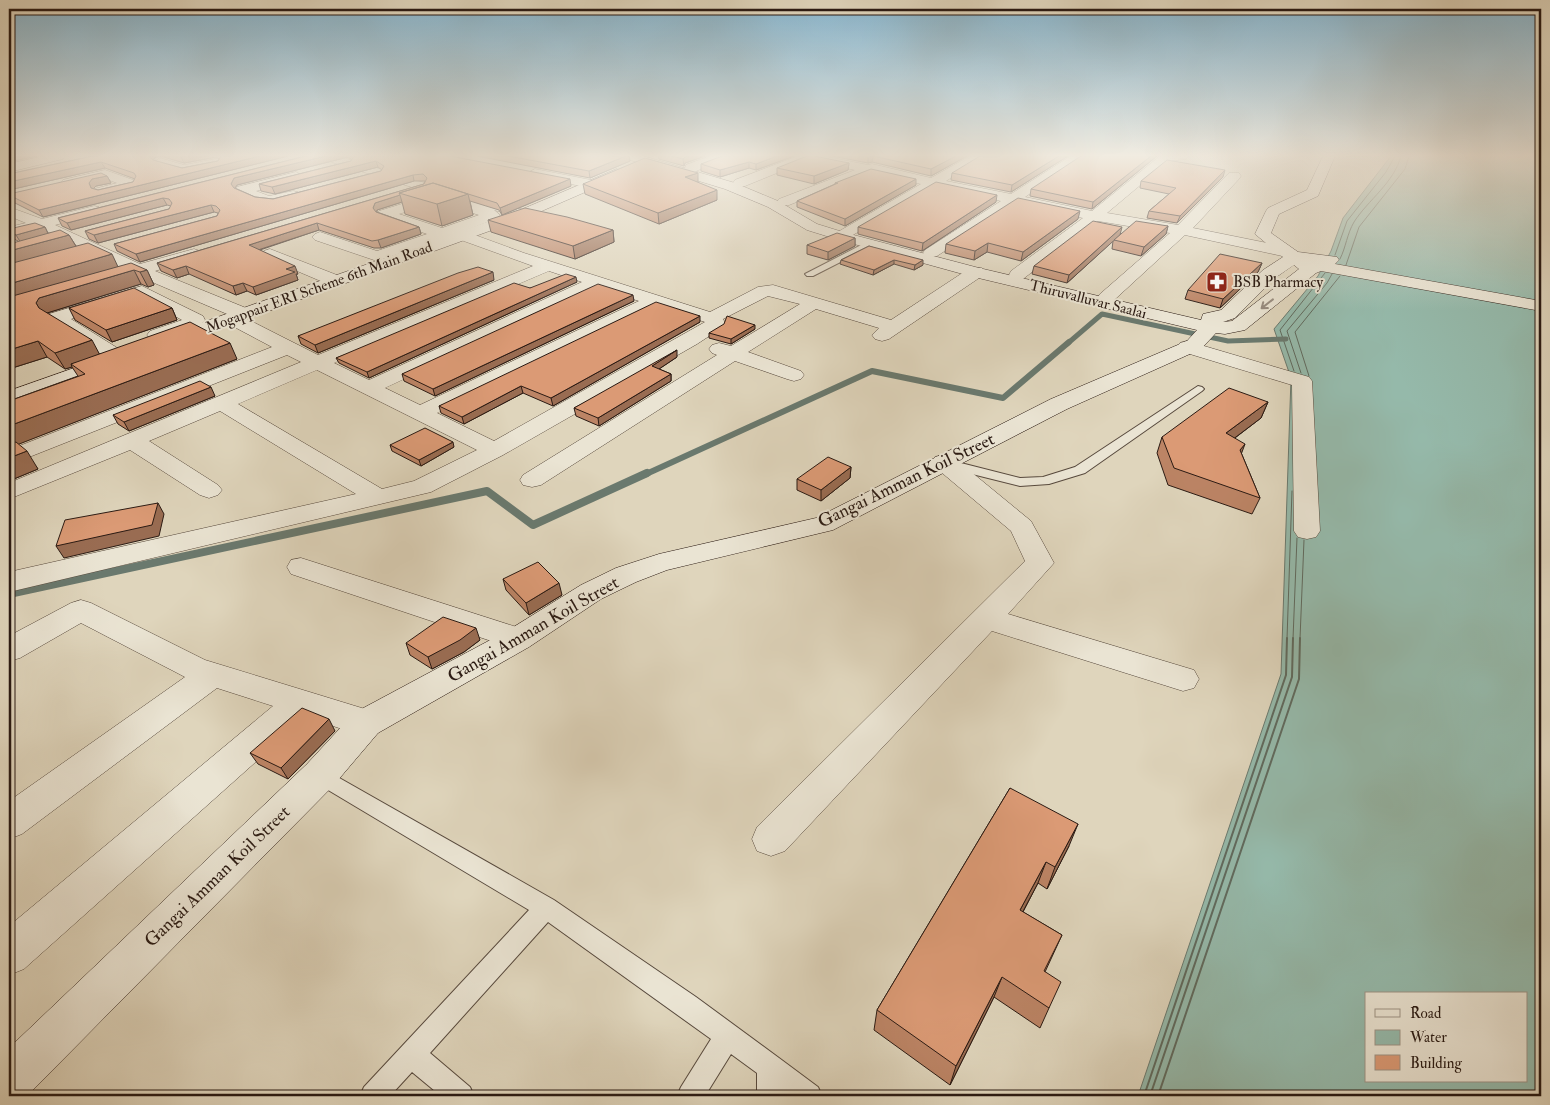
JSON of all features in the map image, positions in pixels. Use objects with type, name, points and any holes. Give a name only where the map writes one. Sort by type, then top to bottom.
[{"type":"street","points":[[10,211],[31,208]]},
{"type":"street","points":[[9,232],[106,208]]},
{"type":"street","points":[[9,582],[422,487],[495,450],[690,340],[716,322],[711,318],[656,299],[384,214],[405,208]]},
{"type":"street","points":[[320,238],[377,256],[453,236],[493,215],[471,208]]},
{"type":"street","points":[[499,208],[523,214]]},
{"type":"street","name":"Mogappair ERI Scheme 6th Main Road","points":[[9,398],[127,351],[238,316],[453,236],[538,208]]},
{"type":"street","name":"Thiruvalluvar Saalai","points":[[779,208],[812,227],[930,253],[1106,298],[1202,334],[1238,326],[1317,265]]},
{"type":"street","name":"Thiruvalluvar Saalai","points":[[794,208],[824,224],[869,244],[1174,321],[1202,334]]},
{"type":"street","points":[[845,234],[890,208]]},
{"type":"street","points":[[930,253],[1000,208]]},
{"type":"street","points":[[1054,208],[1182,230],[1290,254],[1317,265],[1541,306]]},
{"type":"street","points":[[1017,275],[1105,208]]},
{"type":"street","points":[[1106,298],[1182,230],[1204,208]]},
{"type":"street","points":[[1281,208],[1273,211],[1263,234],[1290,254]]},
{"type":"street","points":[[10,211],[71,237],[238,316],[316,362],[495,450]]},
{"type":"street","points":[[44,244],[90,232]]},
{"type":"street","points":[[72,257],[118,244]]},
{"type":"street","points":[[93,284],[205,250]]},
{"type":"street","points":[[270,254],[336,281]]},
{"type":"street","name":"Gangai Amman Koil Street","points":[[9,1080],[320,774],[366,723],[518,639],[591,592],[626,575],[659,563],[824,524],[1059,404],[1202,334],[1220,317],[1228,314],[1290,254]]},
{"type":"street","points":[[1317,265],[1541,297]]},
{"type":"street","points":[[9,492],[548,266]]},
{"type":"street","points":[[711,318],[769,290],[776,290],[815,302],[888,331],[976,272]]},
{"type":"street","points":[[368,388],[599,282]]},
{"type":"street","points":[[48,329],[127,351],[196,320],[142,291],[56,318],[127,351]]},
{"type":"street","points":[[420,413],[656,299]]},
{"type":"street","points":[[532,480],[815,302]]},
{"type":"street","points":[[1202,334],[1302,381],[1307,530]]},
{"type":"street","points":[[690,340],[794,375]]},
{"type":"street","points":[[9,458],[288,347]]},
{"type":"street","points":[[220,402],[378,497]]},
{"type":"street","points":[[132,440],[209,490]]},
{"type":"street","points":[[771,839],[988,619],[1040,563],[1022,527],[944,462]]},
{"type":"street","points":[[301,567],[518,639]]},
{"type":"street","points":[[9,650],[81,610],[194,668],[366,723]]},
{"type":"street","points":[[988,619],[1183,680]]},
{"type":"street","points":[[9,822],[213,674]]},
{"type":"street","points":[[9,954],[300,702]]},
{"type":"lane","points":[[523,214],[540,218]]},
{"type":"lane","points":[[810,274],[869,244]]},
{"type":"lane","points":[[944,462],[1020,482],[1044,481],[1080,470],[1198,389]]},
{"type":"lane","points":[[320,774],[546,908],[728,1036],[808,1096]]},
{"type":"lane","points":[[373,1096],[546,908]]},
{"type":"lane","points":[[690,1096],[728,1036]]},
{"type":"lane","points":[[412,1055],[461,1096]]},
{"type":"lane","points":[[770,1068],[770,1096]]},
{"type":"water","points":[[1351,208],[1541,208],[1541,1096],[1138,1096],[1281,674],[1291,378],[1274,329],[1318,276],[1331,251],[1343,218]]},
{"type":"building","points":[[34,208],[49,208],[39,210]]},
{"type":"building","points":[[100,208],[126,208],[67,223],[58,218]]},
{"type":"building","points":[[201,208],[94,235],[85,231],[169,209]]},
{"type":"building","points":[[218,208],[299,208],[136,254],[114,244],[217,216],[220,210]]},
{"type":"building","points":[[344,208],[373,208],[376,212],[419,227],[372,241],[317,223],[249,245],[295,266],[286,269],[295,272],[253,287],[243,283],[233,286],[186,266],[173,270],[157,263]]},
{"type":"building","points":[[525,208],[613,230],[573,246],[488,220]]},
{"type":"building","points":[[644,208],[672,208],[658,213]]},
{"type":"building","points":[[815,208],[865,208],[845,219]]},
{"type":"building","points":[[892,208],[978,208],[923,243],[858,227]]},
{"type":"building","points":[[1003,208],[1064,208],[1080,211],[1023,252],[988,243],[975,251],[946,244]]},
{"type":"building","points":[[1153,208],[1188,208],[1180,216],[1149,211]]},
{"type":"building","points":[[1093,221],[1122,227],[1069,275],[1034,266]]},
{"type":"building","points":[[1136,221],[1168,226],[1144,247],[1114,240]]},
{"type":"building","points":[[35,223],[45,227],[16,235],[9,231],[9,229]]},
{"type":"building","points":[[60,230],[69,235],[9,251],[9,244]]},
{"type":"building","points":[[837,233],[855,238],[828,252],[807,245]]},
{"type":"building","points":[[88,243],[112,254],[9,284],[9,264]]},
{"type":"building","points":[[869,246],[923,260],[915,265],[894,260],[874,270],[841,260]]},
{"type":"building","points":[[1220,254],[1262,263],[1223,299],[1188,290]]},
{"type":"building","points":[[131,263],[147,270],[140,272],[134,270],[39,298],[36,303],[39,308],[92,340],[55,353],[38,341],[9,350],[9,297]]},
{"type":"building","points":[[478,267],[493,272],[315,345],[298,336],[458,273]]},
{"type":"building","points":[[566,274],[576,277],[367,372],[336,358],[514,283],[530,288]]},
{"type":"building","points":[[598,284],[633,295],[433,389],[402,374]]},
{"type":"building","points":[[134,288],[172,308],[106,330],[69,308]]},
{"type":"building","points":[[656,302],[700,316],[551,398],[521,386],[462,417],[439,406]]},
{"type":"building","points":[[727,316],[755,325],[731,339],[709,333],[724,324]]},
{"type":"building","points":[[190,322],[230,343],[9,426],[9,401],[85,374],[71,364]]},
{"type":"building","points":[[677,350],[652,366],[671,374],[598,418],[574,408]]},
{"type":"building","points":[[200,381],[211,387],[124,422],[113,415]]},
{"type":"building","points":[[1229,388],[1268,402],[1226,433],[1245,444],[1240,450],[1260,498],[1174,468],[1162,437]]},
{"type":"building","points":[[425,428],[453,442],[419,460],[390,445]]},
{"type":"building","points":[[16,442],[27,451],[9,458],[9,444]]},
{"type":"building","points":[[828,457],[851,467],[821,490],[797,479]]},
{"type":"building","points":[[158,503],[152,525],[56,546],[65,520]]},
{"type":"building","points":[[538,562],[559,583],[526,603],[503,579]]},
{"type":"building","points":[[443,617],[476,628],[460,640],[428,657],[406,643]]},
{"type":"building","points":[[302,708],[329,719],[281,768],[250,753]]},
{"type":"building","points":[[1010,788],[1078,824],[1055,867],[1046,862],[1020,910],[1062,935],[1044,971],[1061,982],[1049,1008],[1002,977],[956,1066],[877,1010]]},
{"type":"waterway","points":[[1067,344],[1102,314],[1228,341],[1286,339]]},
{"type":"waterway","points":[[644,475],[872,371],[1003,398],[1069,342]]},
{"type":"waterway","points":[[9,594],[487,491],[533,525],[647,473]]},
{"type":"place","name":"BSB Pharmacy","points":[[1217,282]]}]
